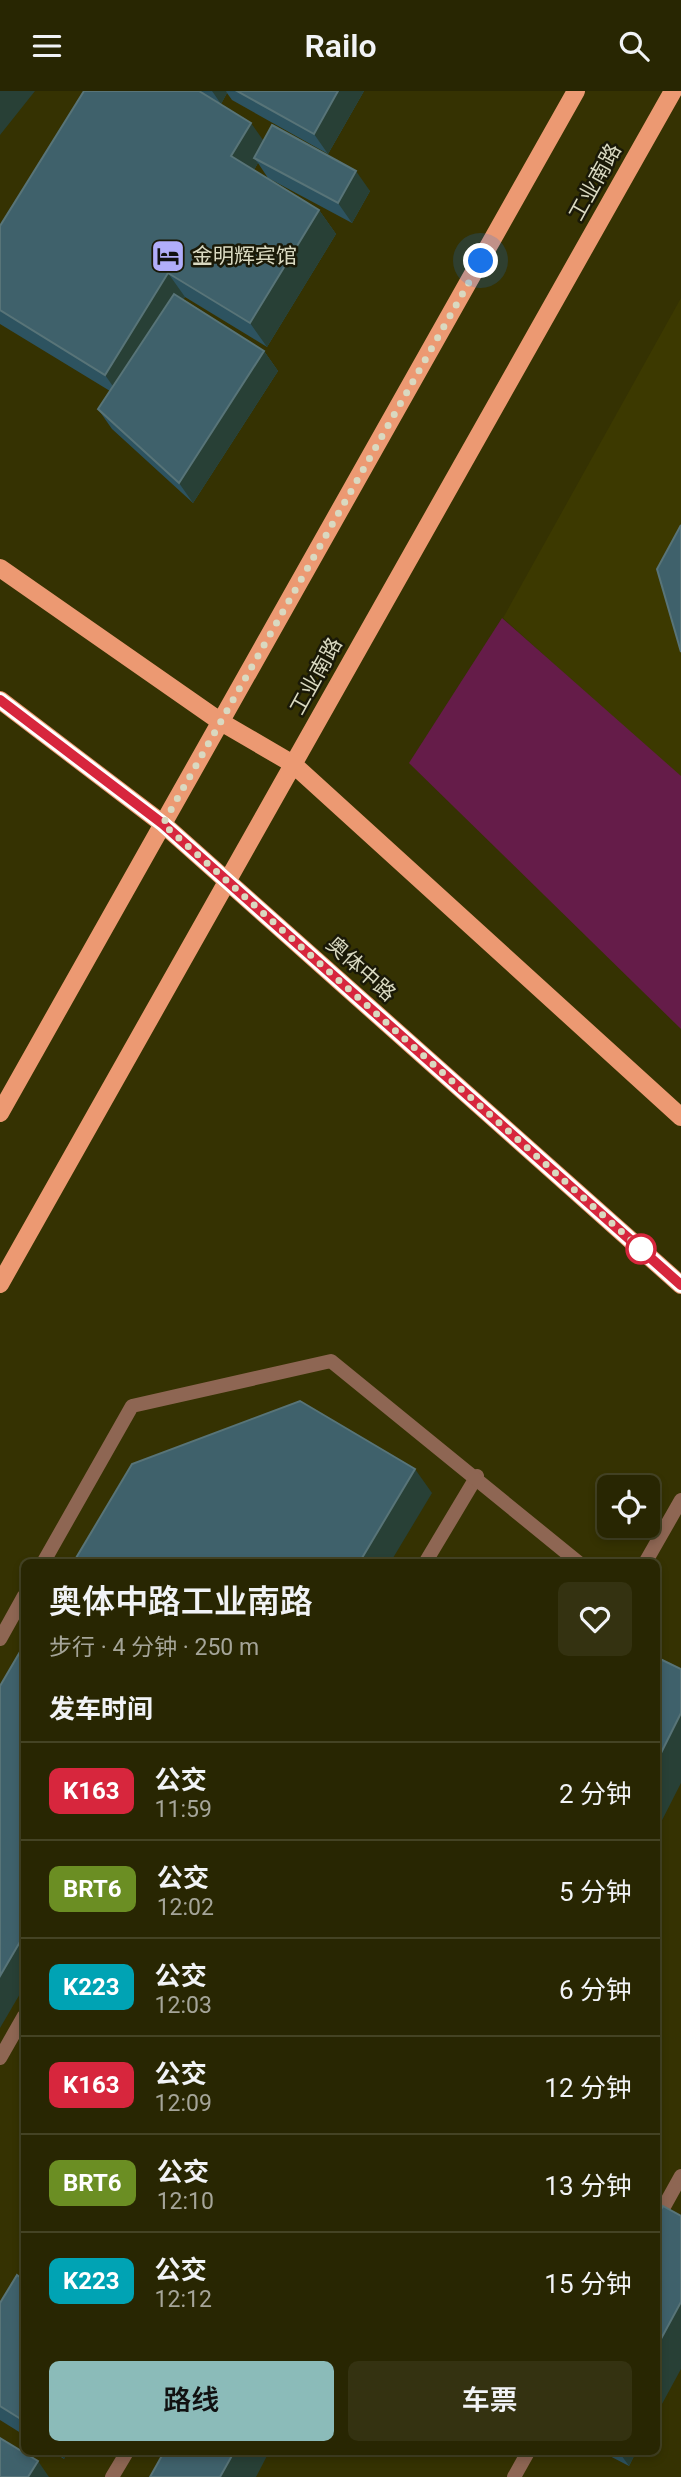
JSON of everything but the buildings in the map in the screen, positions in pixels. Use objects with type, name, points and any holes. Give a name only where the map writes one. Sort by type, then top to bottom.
[{"type":"main road","points":[[0,1113],[576,91]]},
{"type":"main road","name":"工业南路","points":[[0,1284],[673,91]]},
{"type":"main road","points":[[0,568],[221,722],[293,764],[681,1117]]},
{"type":"main road","name":"奥体中路","points":[[0,700],[163,824],[681,1285]]},
{"type":"street","points":[[45,1559],[132,1406],[331,1361],[477,1476],[574,1559]]},
{"type":"street","points":[[427,1559],[477,1476]]},
{"type":"street","points":[[647,1559],[681,1500]]},
{"type":"street","points":[[0,1639],[21,1601]]},
{"type":"street","points":[[0,2058],[21,2020]]},
{"type":"street","points":[[660,2214],[681,2176]]},
{"type":"street","points":[[112,2477],[125,2455]]},
{"type":"street","points":[[514,2477],[526,2455]]},
{"type":"shaded area","points":[[681,298],[681,779],[503,618]]},
{"type":"shaded area","points":[[502,618],[681,776],[681,1029],[409,763]]},
{"type":"bus line","name":"K163","points":[[0,700],[163,824],[681,1285]]},
{"type":"place","name":"金明辉宾馆","points":[[168,256]]},
{"type":"route","points":[[481,261],[163,824],[641,1249]]}]
